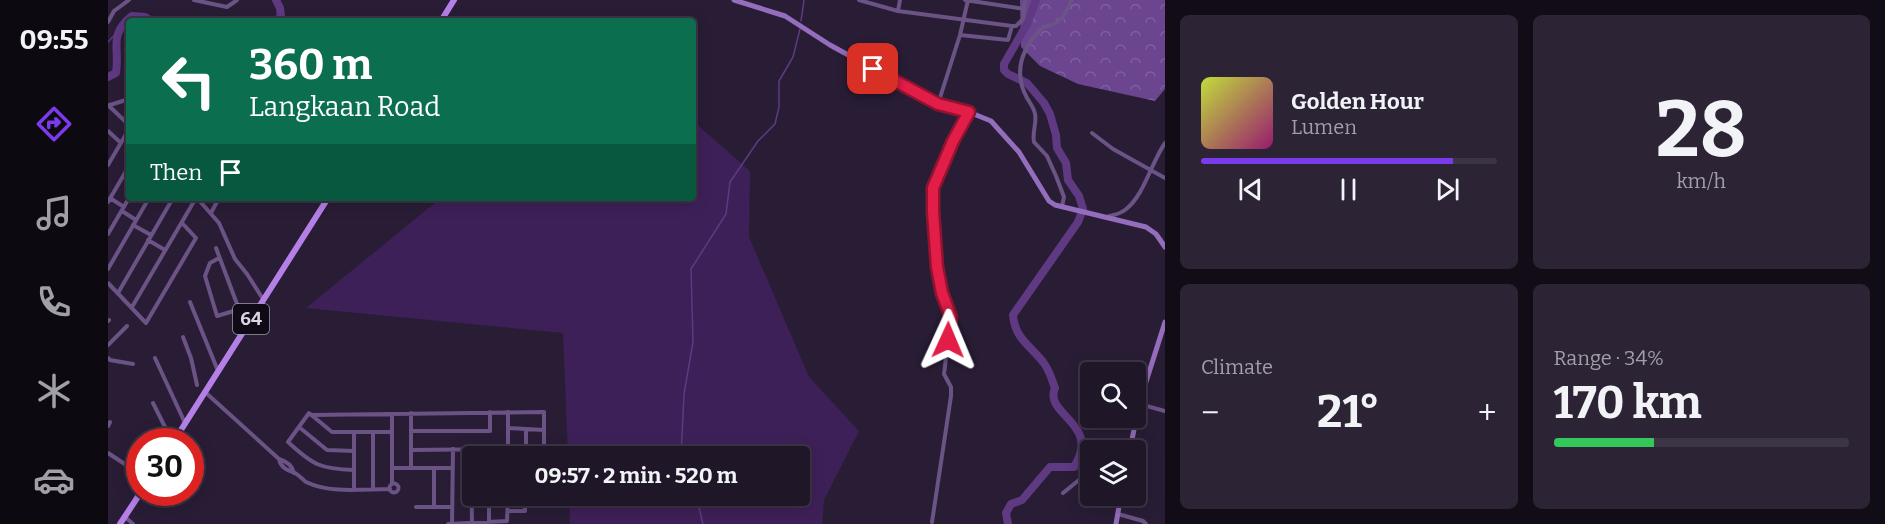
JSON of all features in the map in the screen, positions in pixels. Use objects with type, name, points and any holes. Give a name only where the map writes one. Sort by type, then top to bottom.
[{"type":"main road","points":[[443,18],[454,0]]},
{"type":"main road","name":"64","points":[[182,428],[326,201]]},
{"type":"main road","points":[[122,522],[132,506]]},
{"type":"street","points":[[108,22],[114,11],[129,0]]},
{"type":"street","points":[[194,0],[227,7],[237,0]]},
{"type":"street","points":[[734,0],[785,16],[830,45],[938,104],[969,112],[991,121],[1019,152],[1045,195],[1055,205],[1146,227],[1156,234],[1165,247]]},
{"type":"street","points":[[859,0],[898,11],[1012,26],[1016,26],[1023,19],[1025,0]]},
{"type":"street","points":[[898,11],[900,0]]},
{"type":"street","points":[[938,104],[960,35],[967,0],[1025,9]]},
{"type":"street","points":[[1062,207],[1064,197],[1056,176],[1047,156],[1034,142],[1035,111],[1023,90],[1020,58],[1040,29],[1062,18],[1072,0]]},
{"type":"street","points":[[960,35],[1008,40],[1012,26]]},
{"type":"street","points":[[126,100],[109,105],[126,124]]},
{"type":"street","points":[[932,522],[951,396],[951,387],[944,374],[951,317],[942,293],[937,267],[933,188],[953,141],[969,112]]},
{"type":"street","points":[[108,131],[121,144]]},
{"type":"street","points":[[108,165],[110,157],[121,144],[126,133]]},
{"type":"street","points":[[1092,133],[1113,149],[1165,178]]},
{"type":"street","points":[[1107,217],[1124,212],[1136,198],[1156,155],[1165,143]]},
{"type":"street","points":[[126,171],[109,200],[136,220]]},
{"type":"street","points":[[108,234],[127,201]]},
{"type":"street","points":[[108,269],[147,201]]},
{"type":"street","points":[[118,293],[171,201]]},
{"type":"street","points":[[132,307],[194,201]]},
{"type":"street","points":[[199,201],[219,223],[235,259],[263,299]]},
{"type":"street","points":[[211,213],[217,201]]},
{"type":"street","points":[[108,282],[146,323],[196,238],[182,222]]},
{"type":"street","points":[[133,225],[151,235]]},
{"type":"street","points":[[148,240],[165,250]]},
{"type":"street","points":[[216,248],[237,304],[237,315],[246,328]]},
{"type":"street","points":[[219,258],[210,263],[205,276],[217,316],[237,310]]},
{"type":"street","points":[[190,302],[218,371]]},
{"type":"street","points":[[1146,378],[1165,322]]},
{"type":"street","points":[[108,345],[127,326]]},
{"type":"street","points":[[183,337],[191,358],[196,385]]},
{"type":"street","points":[[155,358],[185,423]]},
{"type":"street","points":[[109,361],[133,364]]},
{"type":"street","points":[[205,392],[279,459],[280,465],[288,472],[294,473],[307,482],[330,489],[391,487],[392,414]]},
{"type":"street","points":[[153,403],[166,428]]},
{"type":"street","points":[[1146,406],[1165,411]]},
{"type":"street","points":[[411,431],[490,431],[490,412]]},
{"type":"street","points":[[508,412],[508,446]]},
{"type":"street","points":[[354,470],[325,468],[307,459],[288,442],[309,413],[311,415],[544,412],[544,446]]},
{"type":"street","points":[[411,413],[411,468]]},
{"type":"street","points":[[311,415],[332,432],[392,432]]},
{"type":"street","points":[[299,427],[327,450],[354,451]]},
{"type":"street","points":[[508,428],[544,430]]},
{"type":"street","points":[[526,429],[526,446]]},
{"type":"street","points":[[354,432],[354,489]]},
{"type":"street","points":[[373,432],[373,489]]},
{"type":"street","points":[[452,524],[453,449]]},
{"type":"street","points":[[411,450],[462,449]]},
{"type":"street","points":[[108,453],[126,465]]},
{"type":"street","points":[[392,468],[453,468]]},
{"type":"street","points":[[434,468],[434,507]]},
{"type":"street","points":[[1063,493],[1080,479]]},
{"type":"street","points":[[472,506],[472,523]]},
{"type":"street","points":[[489,506],[489,522]]},
{"type":"street","points":[[448,524],[507,521],[508,506]]},
{"type":"street","points":[[508,511],[525,511],[525,506]]},
{"type":"street","points":[[1116,524],[1119,506]]},
{"type":"street","points":[[416,507],[453,507]]},
{"type":"street","points":[[1118,514],[1143,521],[1146,524]]},
{"type":"street","points":[[122,522],[133,524]]},
{"type":"shaded area","points":[[696,124],[750,171],[749,237],[809,377],[859,431],[824,500],[822,524],[570,524],[569,506],[810,506],[810,446],[568,446],[563,333],[306,308],[437,201],[696,201]]},
{"type":"green space","points":[[1020,0],[1165,0],[1165,89],[1155,101],[1078,84],[1040,66],[1021,47]]},
{"type":"waterway","points":[[276,0],[280,8],[279,18]]},
{"type":"waterway","points":[[801,21],[804,0]]},
{"type":"waterway","points":[[1008,524],[1006,513],[1011,504],[1022,500],[1050,467],[1074,467],[1081,452],[1081,440],[1077,430],[1057,406],[1054,397],[1055,388],[1049,371],[1020,336],[1013,315],[1078,222],[1083,209],[1079,196],[1068,180],[1066,163],[1057,148],[1050,114],[1044,103],[1027,83],[1004,70],[1004,64],[1027,24],[1036,0]]},
{"type":"waterway","points":[[130,18],[132,16],[147,18]]},
{"type":"waterway","points":[[108,77],[116,73],[117,36],[126,22]]},
{"type":"waterway","points":[[681,446],[684,394],[693,342],[691,269],[726,214],[730,182],[758,141],[775,124],[779,107],[779,81],[793,57],[800,29]]},
{"type":"waterway","points":[[108,42],[119,30]]},
{"type":"waterway","points":[[699,506],[703,524]]},
{"type":"route","points":[[873,69],[938,104],[969,112],[953,141],[933,188],[932,198],[937,267],[942,293],[951,317],[948,340]]}]
